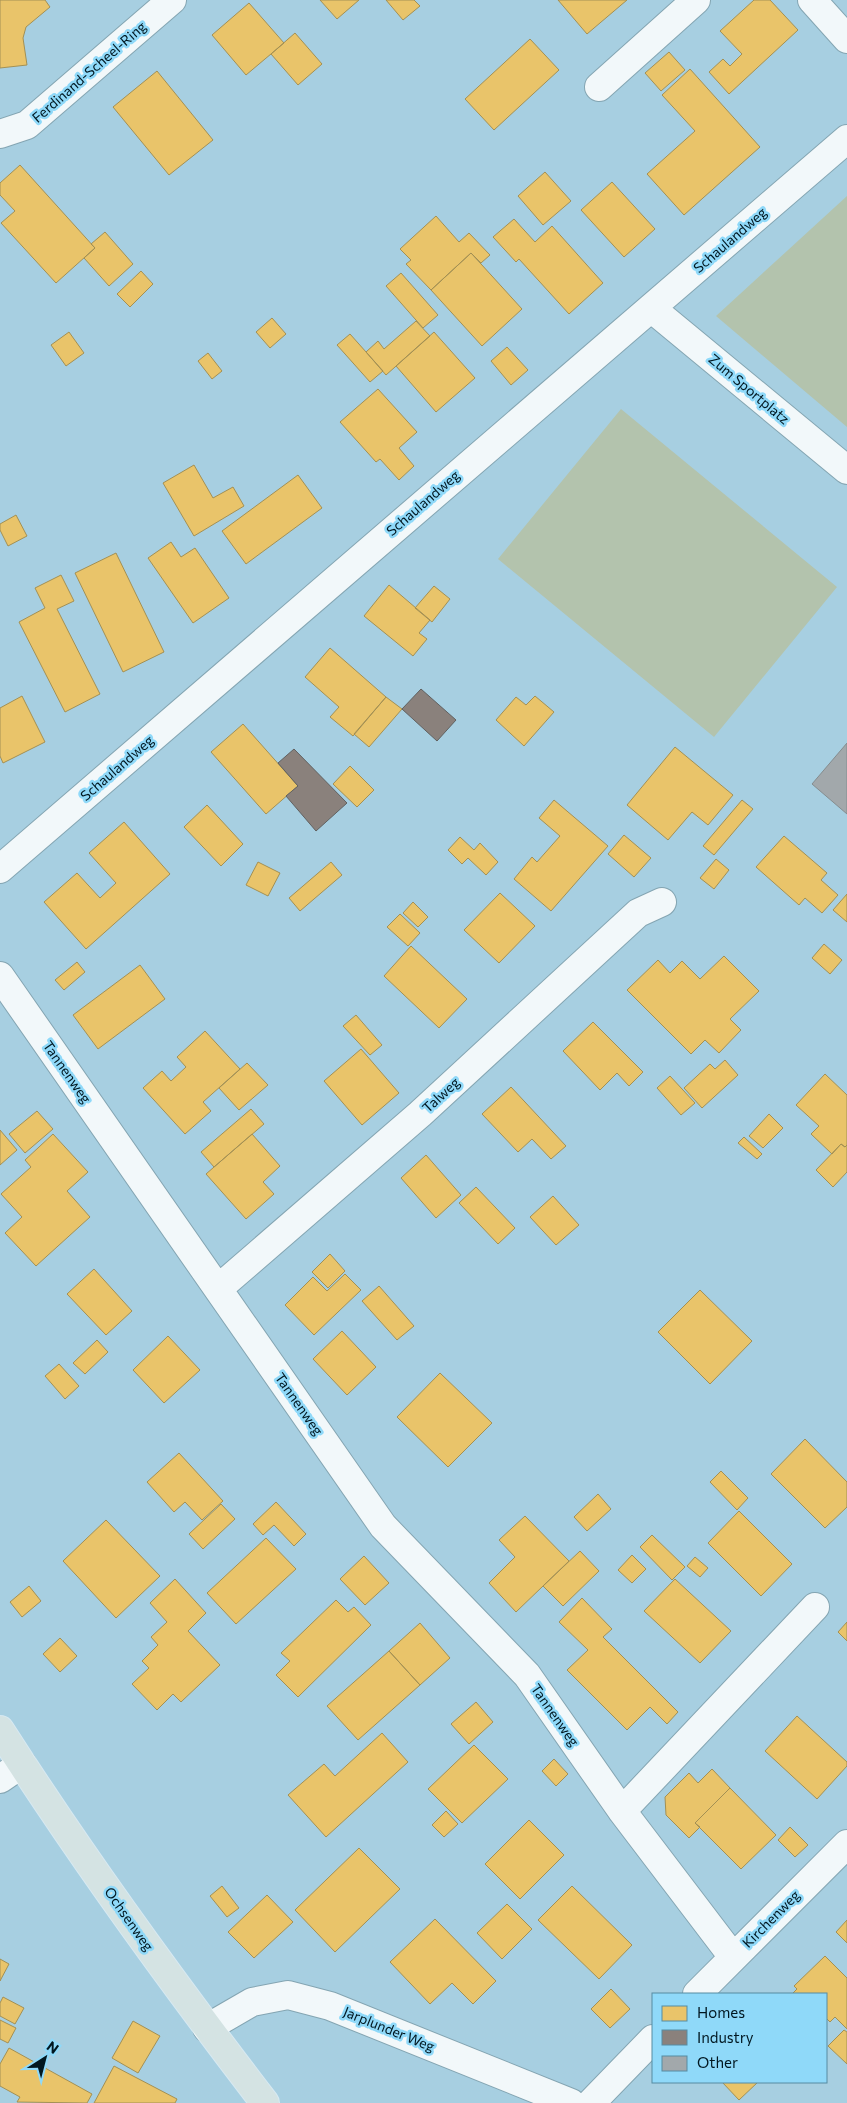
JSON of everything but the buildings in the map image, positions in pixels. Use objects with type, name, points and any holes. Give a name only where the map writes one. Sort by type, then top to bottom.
[{"type":"main road","name":"Ochsenweg","points":[[0,1730],[11,1771],[265,2103]]},
{"type":"street","name":"Ferdinand-Scheel-Ring","points":[[0,134],[28,125],[172,0]]},
{"type":"street","points":[[599,87],[696,0]]},
{"type":"street","points":[[812,0],[847,39]]},
{"type":"street","name":"Schaulandweg","points":[[0,869],[847,139]]},
{"type":"street","name":"Zum Sportplatz","points":[[651,308],[847,470]]},
{"type":"street","name":"Talweg","points":[[219,1288],[420,1114],[638,913],[662,902]]},
{"type":"street","name":"Tannenweg","points":[[0,976],[383,1526],[527,1675],[622,1811],[733,1957]]},
{"type":"street","points":[[622,1811],[815,1607]]},
{"type":"street","name":"Kirchenweg","points":[[697,1993],[847,1844]]},
{"type":"street","name":"Jarplunder Weg","points":[[207,2028],[252,2002],[288,1994],[330,2006],[570,2103]]},
{"type":"street","points":[[591,2103],[652,2040]]},
{"type":"green space","points":[[847,196],[847,427],[716,316]]},
{"type":"green space","points":[[621,409],[837,587],[714,737],[498,559]]}]
